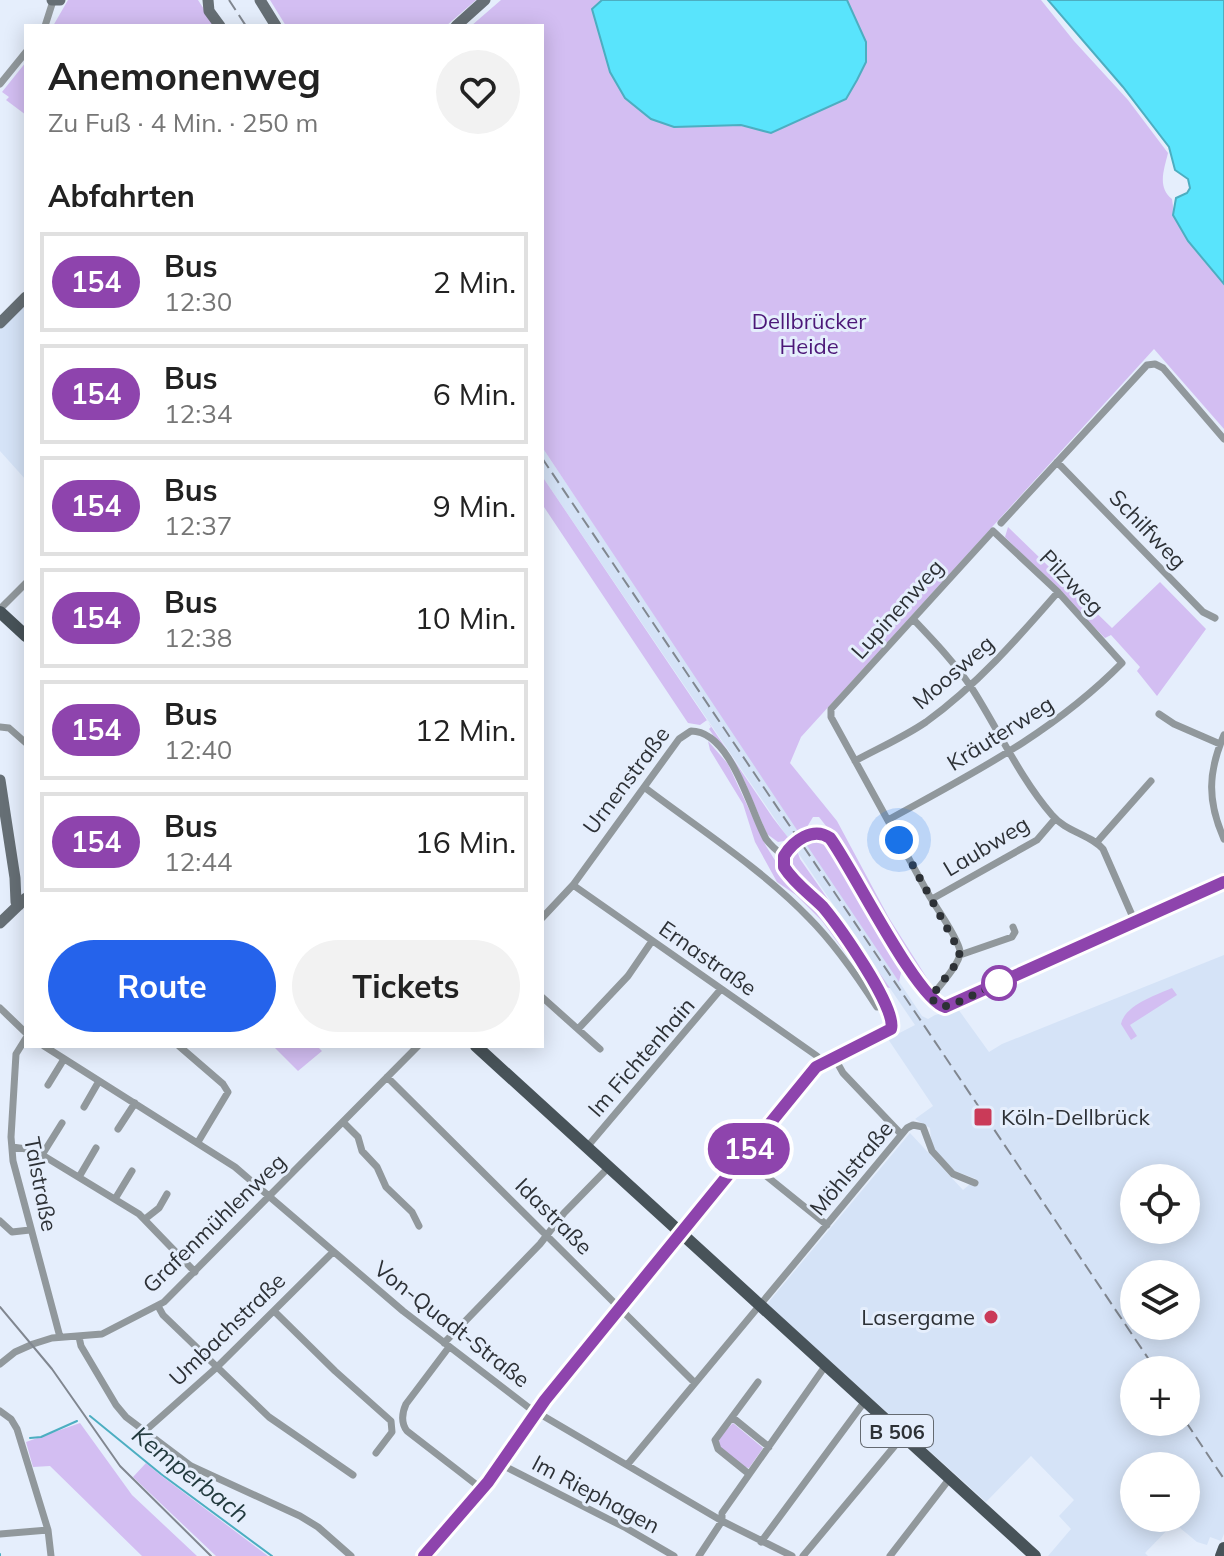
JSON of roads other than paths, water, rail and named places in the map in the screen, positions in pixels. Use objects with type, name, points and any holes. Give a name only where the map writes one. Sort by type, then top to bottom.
[{"type":"main road","points":[[0,610],[24,634]]},
{"type":"main road","name":"B 506","points":[[478,1048],[1035,1556]]},
{"type":"main road","points":[[1221,1556],[1224,1548]]},
{"type":"street","points":[[46,24],[53,0],[60,0]]},
{"type":"street","points":[[208,0],[209,11],[219,24]]},
{"type":"street","points":[[260,0],[275,24]]},
{"type":"street","points":[[458,24],[485,0]]},
{"type":"street","points":[[1,82],[24,54]]},
{"type":"street","points":[[0,323],[24,299]]},
{"type":"street","points":[[1001,523],[1147,365],[1155,364],[1163,368],[1224,439]]},
{"type":"street","name":"Schilfweg","points":[[1057,462],[1203,612],[1215,618]]},
{"type":"street","name":"Pilzweg","points":[[993,531],[1058,592],[1122,663]]},
{"type":"street","name":"Lupinenweg","points":[[855,761],[830,713],[831,709],[993,531]]},
{"type":"street","points":[[0,610],[24,585]]},
{"type":"street","name":"Moosweg","points":[[855,761],[923,724],[970,685],[1019,638],[1058,592]]},
{"type":"street","points":[[913,619],[970,685],[1030,785],[1055,819],[1077,834],[1097,842],[1111,863],[1135,922]]},
{"type":"street","name":"Kräuterweg","points":[[888,820],[1011,752],[1075,706],[1122,663]]},
{"type":"street","points":[[1159,714],[1220,744]]},
{"type":"street","points":[[0,727],[9,728],[24,741]]},
{"type":"street","name":"Urnenstraße","points":[[544,916],[573,885],[682,735],[691,731],[705,733],[720,748],[736,773],[768,841],[784,856],[788,873],[832,918],[893,1018],[887,1033],[834,1057]]},
{"type":"street","points":[[1224,735],[1212,769],[1210,791],[1211,805],[1224,839]]},
{"type":"street","points":[[855,761],[959,948],[960,955]]},
{"type":"street","points":[[0,780],[2,813],[15,878],[24,899],[0,923]]},
{"type":"street","points":[[1097,842],[1151,781]]},
{"type":"street","points":[[644,787],[791,900],[856,974],[877,1007],[887,1005]]},
{"type":"street","name":"Laubweg","points":[[932,899],[1037,840],[1055,819]]},
{"type":"street","points":[[784,856],[809,834],[817,833],[830,838],[930,998],[941,1006],[950,1006],[1224,882]]},
{"type":"street","name":"Ernastraße","points":[[573,885],[817,1056],[821,1062]]},
{"type":"street","points":[[930,998],[960,955],[1012,937],[1015,932],[1013,927]]},
{"type":"street","points":[[578,1029],[628,976],[652,941]]},
{"type":"street","name":"Im Fichtenhain","points":[[587,1147],[721,989]]},
{"type":"street","points":[[544,999],[600,1049]]},
{"type":"street","points":[[0,1008],[24,1034]]},
{"type":"street","name":"Talstraße","points":[[24,1040],[16,1054],[12,1147],[15,1174],[60,1337]]},
{"type":"street","name":"Von-Quadt-Straße","points":[[47,1048],[245,1175],[446,1345],[537,1411],[722,1521],[792,1556]]},
{"type":"street","points":[[181,1048],[227,1088],[228,1095],[198,1142]]},
{"type":"street","name":"Grafenmühlenweg","points":[[0,1364],[23,1348],[60,1337],[102,1334],[158,1306],[416,1048]]},
{"type":"street","points":[[424,1556],[502,1465],[537,1411],[821,1062],[834,1057],[843,1073],[901,1134]]},
{"type":"street","points":[[48,1085],[64,1059]]},
{"type":"street","name":"Idastraße","points":[[387,1077],[695,1383]]},
{"type":"street","points":[[84,1107],[99,1081]]},
{"type":"street","points":[[118,1129],[135,1103]]},
{"type":"street","points":[[343,1122],[358,1137],[362,1151],[381,1173],[386,1187],[412,1212],[419,1226]]},
{"type":"street","points":[[42,1155],[62,1123]]},
{"type":"street","name":"Möhlstraße","points":[[627,1465],[901,1134],[913,1125],[923,1127],[932,1151],[953,1174],[975,1183]]},
{"type":"street","points":[[12,1147],[30,1148],[145,1219],[195,1272]]},
{"type":"street","points":[[79,1177],[96,1148]]},
{"type":"street","points":[[743,1157],[827,1225]]},
{"type":"street","points":[[482,1489],[405,1428],[403,1414],[406,1404],[446,1345],[609,1167]]},
{"type":"street","points":[[115,1199],[132,1171]]},
{"type":"street","points":[[145,1219],[159,1208],[167,1194]]},
{"type":"street","points":[[0,1221],[12,1232],[30,1230]]},
{"type":"street","name":"Umbachstraße","points":[[145,1431],[216,1368],[333,1252]]},
{"type":"street","points":[[158,1306],[163,1315],[269,1417],[353,1475]]},
{"type":"street","points":[[274,1311],[391,1421],[393,1428],[376,1453]]},
{"type":"street","points":[[79,1337],[81,1346],[116,1405],[145,1431],[191,1466],[300,1516],[318,1527],[351,1556]]},
{"type":"street","points":[[699,1556],[722,1521],[722,1513],[826,1365]]},
{"type":"street","points":[[749,1474],[715,1445],[717,1435],[758,1382]]},
{"type":"street","points":[[761,1542],[865,1401]]},
{"type":"street","points":[[0,1411],[11,1419],[17,1429],[48,1530],[51,1556]]},
{"type":"street","points":[[732,1417],[769,1447]]},
{"type":"street","points":[[803,1556],[903,1436]]},
{"type":"street","name":"Im Riephagen","points":[[502,1465],[674,1556]]},
{"type":"street","points":[[890,1556],[950,1478]]},
{"type":"street","points":[[1,1534],[48,1530]]},
{"type":"street","points":[[767,1556],[771,1547]]},
{"type":"water","points":[[602,0],[847,0],[866,42],[866,62],[846,99],[771,133],[741,125],[674,127],[651,119],[625,98],[610,72],[592,9]]},
{"type":"water","points":[[1048,0],[1224,0],[1224,284],[1188,241],[1173,215],[1176,198],[1190,188],[1188,179],[1175,170],[1169,147],[1123,87]]},
{"type":"waterway","name":"Kemperbach","points":[[90,1416],[161,1474],[272,1556]]},
{"type":"waterway","name":"Kemperbach","points":[[30,1438],[41,1437],[77,1421]]},
{"type":"tram line","points":[[0,1307],[52,1369],[120,1466],[211,1556]]},
{"type":"railway","points":[[229,0],[245,24]]},
{"type":"railway","points":[[544,461],[1147,1356]]},
{"type":"railway","points":[[1195,1436],[1224,1479]]},
{"type":"place","name":"Köln-Dellbrück","points":[[983,1117]]},
{"type":"place","name":"Lasergame","points":[[991,1317]]},
{"type":"park label","name":"Dellbrücker Heide","points":[[809,334]]}]
